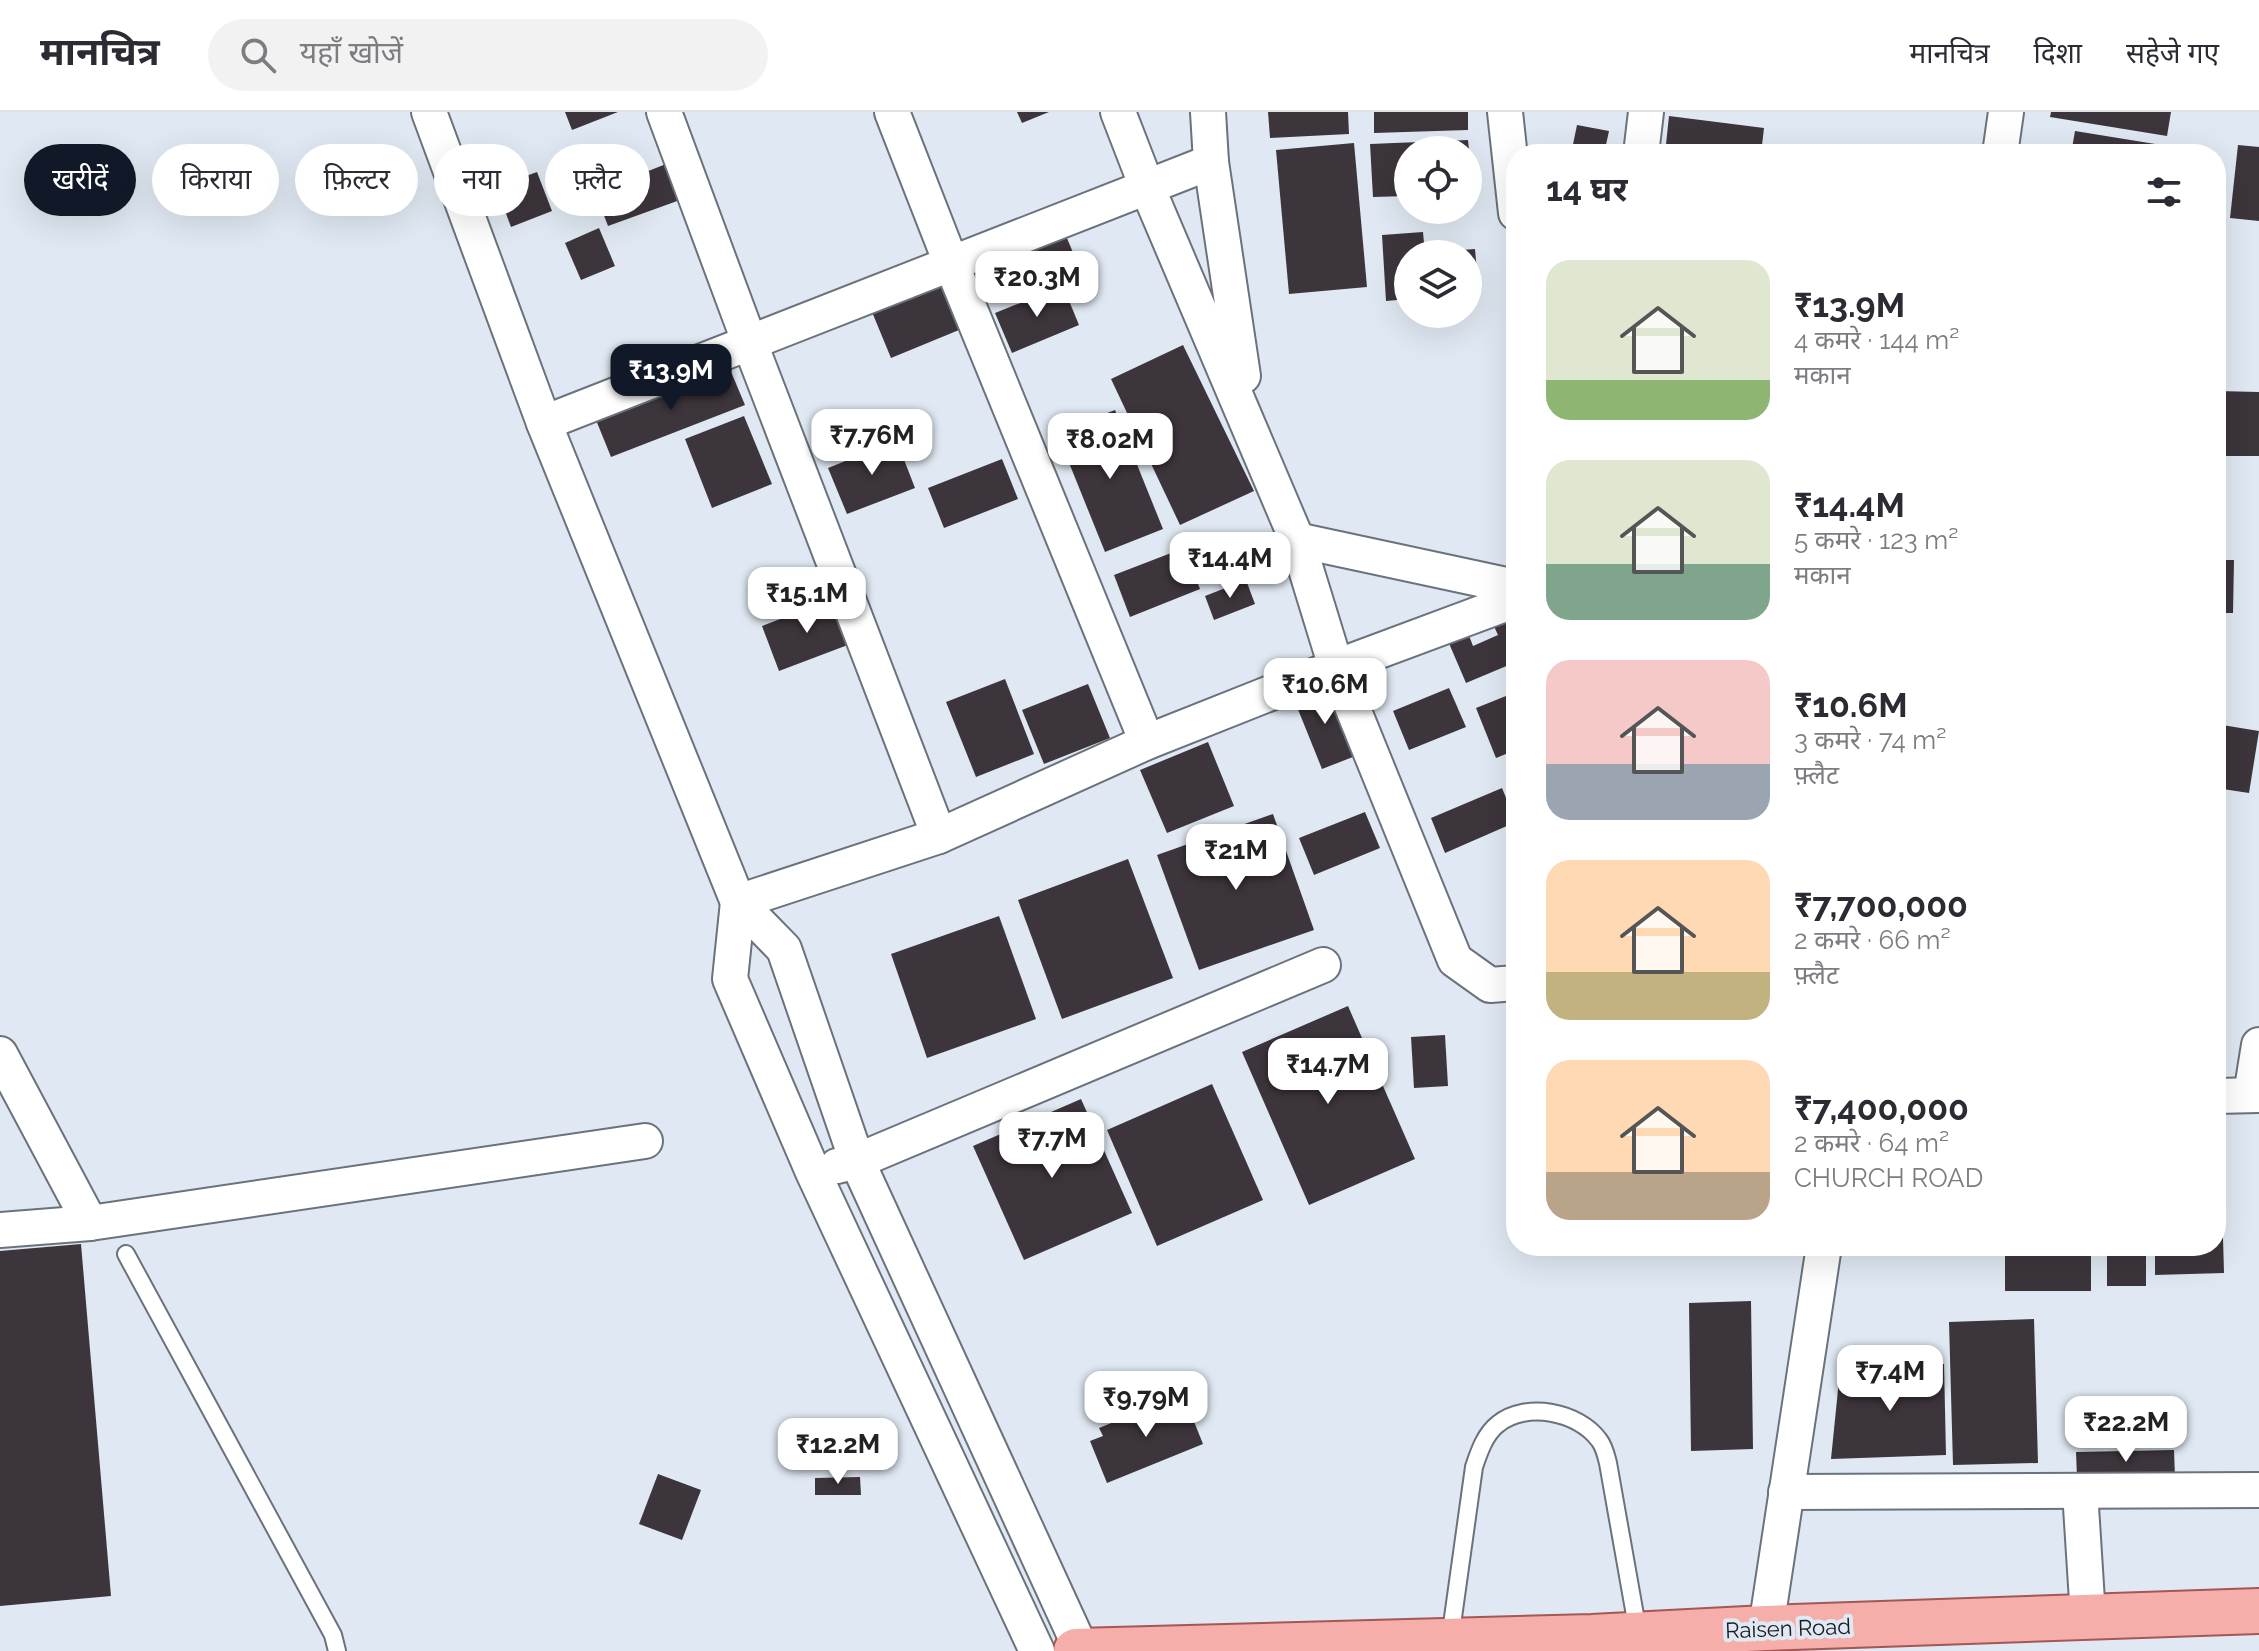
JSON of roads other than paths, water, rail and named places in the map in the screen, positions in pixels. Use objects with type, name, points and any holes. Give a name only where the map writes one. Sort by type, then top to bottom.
[{"type":"main road","name":"Raisen Road","points":[[1076,1651],[1429,1644],[1639,1635],[1698,1641],[1766,1628],[2259,1611]]},
{"type":"street","points":[[429,112],[544,423],[738,902],[784,949],[857,1161],[1082,1651]]},
{"type":"street","points":[[664,112],[939,836]]},
{"type":"street","points":[[892,112],[1147,742]]},
{"type":"street","points":[[1118,112],[1297,540],[1336,667],[1455,960],[1490,985],[1506,984]]},
{"type":"street","points":[[1208,112],[1211,162],[1250,424]]},
{"type":"street","points":[[1505,112],[1508,144]]},
{"type":"street","points":[[1642,144],[1646,112]]},
{"type":"street","points":[[2001,144],[2006,112]]},
{"type":"street","points":[[544,423],[1211,162]]},
{"type":"street","points":[[1297,540],[1506,585]]},
{"type":"street","points":[[738,902],[939,836],[1147,742],[1506,604]]},
{"type":"street","points":[[738,902],[730,979],[813,1172],[1037,1651]]},
{"type":"street","points":[[813,1172],[857,1161],[1323,965]]},
{"type":"street","points":[[2226,1096],[2255,1095],[2259,1045]]},
{"type":"street","points":[[0,1054],[90,1223]]},
{"type":"street","points":[[0,1230],[90,1223],[645,1141]]},
{"type":"street","points":[[1766,1628],[1822,1256]]},
{"type":"street","points":[[1786,1492],[2259,1490]]},
{"type":"street","points":[[2080,1491],[2088,1617]]},
{"type":"lane","points":[[126,1254],[333,1635],[337,1651]]},
{"type":"lane","points":[[1429,1644],[1480,1449],[1498,1424],[1526,1413],[1545,1413],[1579,1421],[1602,1443],[1639,1635]]}]
